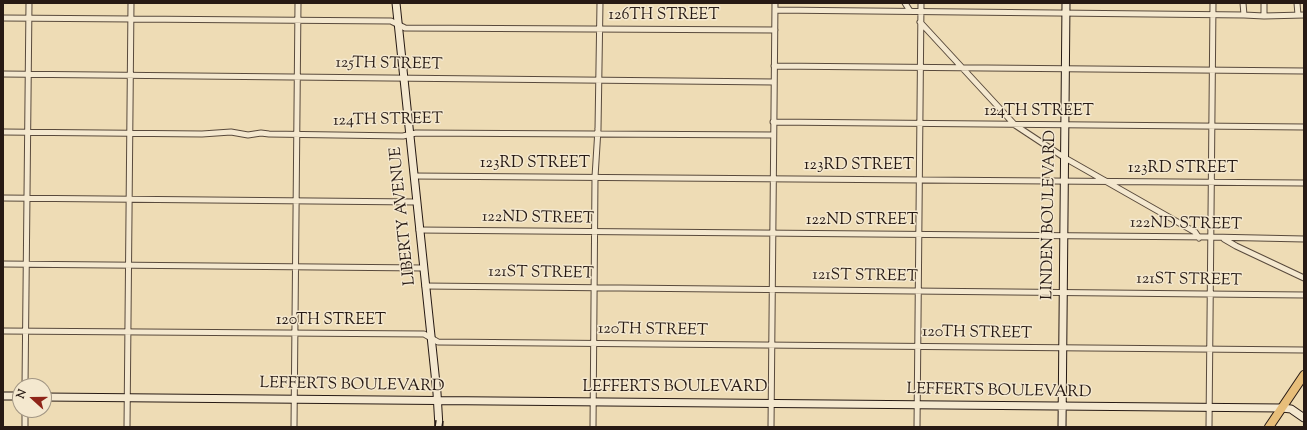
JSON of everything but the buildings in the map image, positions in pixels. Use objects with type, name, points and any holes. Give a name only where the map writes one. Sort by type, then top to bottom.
[{"type":"main road","points":[[1270,427],[1304,374]]},
{"type":"street","points":[[25,378],[29,3]]},
{"type":"street","points":[[127,427],[131,3]]},
{"type":"street","points":[[294,427],[298,3]]},
{"type":"street","name":"LIBERTY AVENUE","points":[[396,3],[439,427]]},
{"type":"street","points":[[593,427],[594,232],[600,80],[600,3]]},
{"type":"street","points":[[771,427],[775,3]]},
{"type":"street","points":[[905,3],[910,11]]},
{"type":"street","points":[[917,427],[920,3]]},
{"type":"street","name":"LINDEN BOULEVARD","points":[[1062,427],[1066,3]]},
{"type":"street","points":[[1209,427],[1213,3]]},
{"type":"street","points":[[1243,3],[1244,15]]},
{"type":"street","points":[[1264,3],[1264,16]]},
{"type":"street","points":[[1298,3],[1298,15]]},
{"type":"street","points":[[775,10],[1213,14],[1264,16],[1304,15]]},
{"type":"street","name":"126TH STREET","points":[[3,18],[391,21],[405,28],[774,30]]},
{"type":"street","points":[[920,22],[1015,125],[1065,158],[1195,232],[1199,238]]},
{"type":"street","points":[[774,66],[1304,71]]},
{"type":"street","name":"125TH STREET","points":[[3,74],[774,82]]},
{"type":"street","name":"124TH STREET","points":[[773,122],[1304,127]]},
{"type":"street","name":"124TH STREET","points":[[3,132],[202,134],[231,132],[248,135],[261,133],[297,135],[403,136],[416,133],[773,135]]},
{"type":"street","name":"123RD STREET","points":[[414,176],[1304,183]]},
{"type":"street","points":[[3,198],[416,202]]},
{"type":"street","name":"122ND STREET","points":[[419,230],[1304,239]]},
{"type":"street","points":[[1222,238],[1304,278]]},
{"type":"street","points":[[3,264],[423,268]]},
{"type":"street","name":"121ST STREET","points":[[425,286],[1304,295]]},
{"type":"street","name":"120TH STREET","points":[[3,331],[424,334],[438,342],[1304,350]]},
{"type":"street","name":"LEFFERTS BOULEVARD","points":[[52,397],[1282,408],[1291,409],[1304,418]]},
{"type":"railway","points":[[435,427],[436,420]]},
{"type":"railway","points":[[442,427],[443,421]]}]
